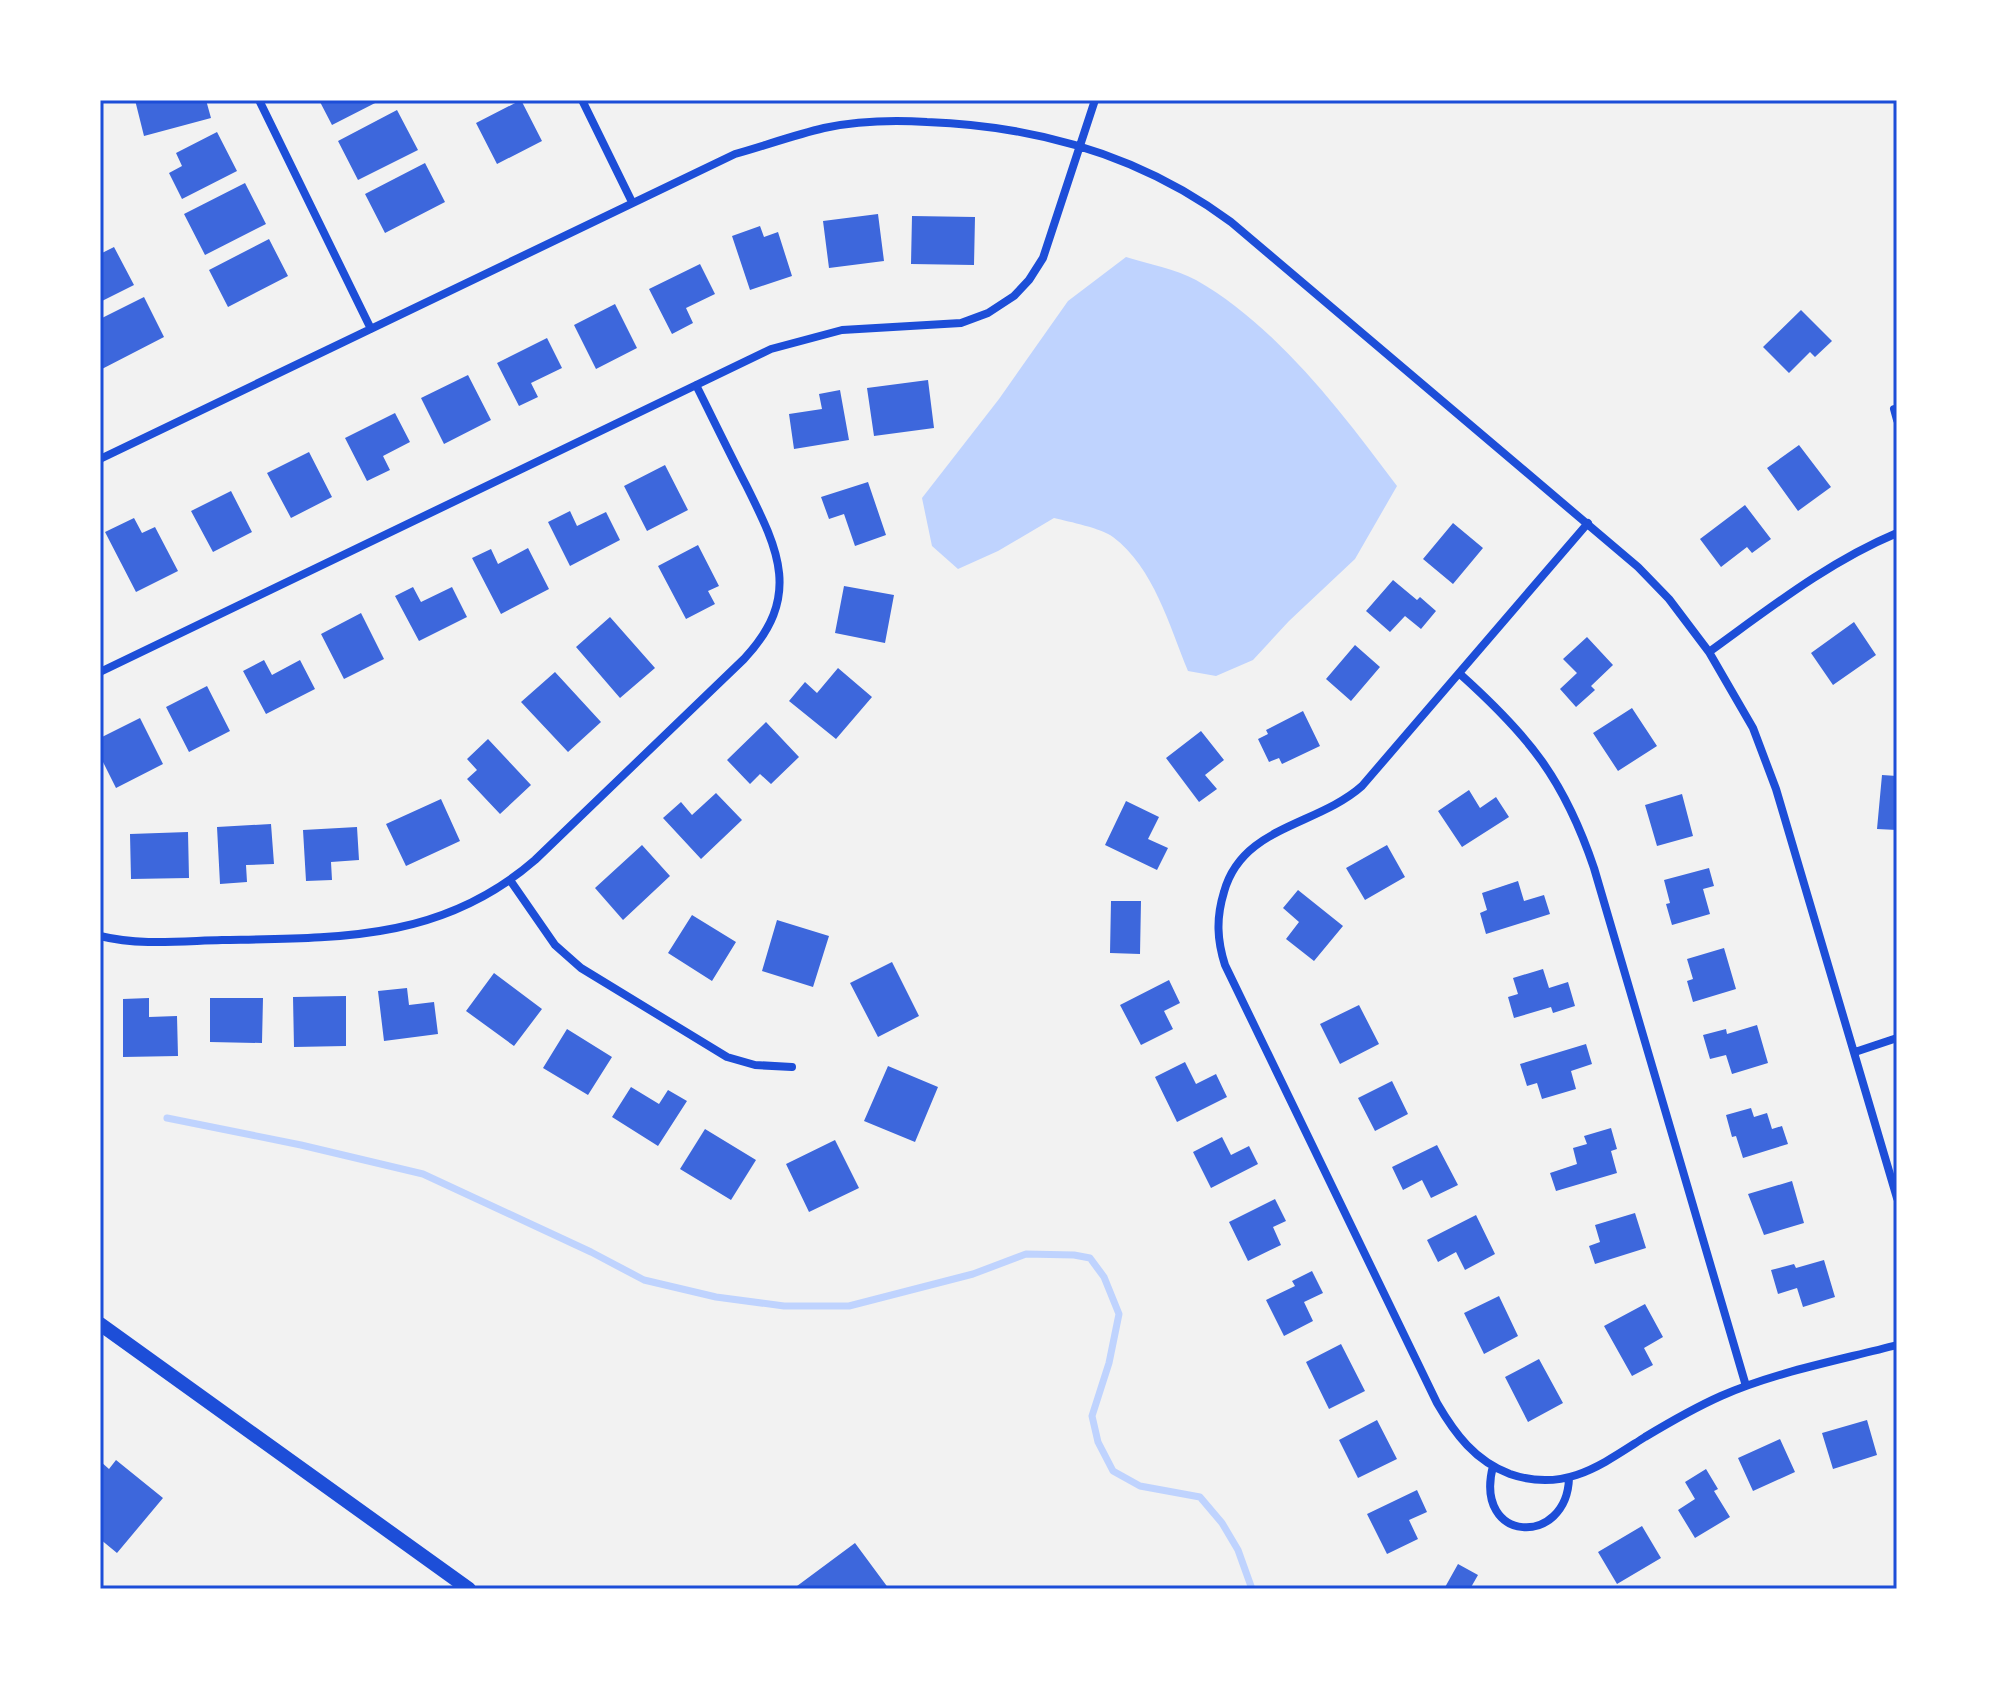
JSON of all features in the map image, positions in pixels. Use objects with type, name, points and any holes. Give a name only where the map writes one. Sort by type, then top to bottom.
[{"type":"street","points":[[259,100],[371,329]]},
{"type":"street","points":[[582,100],[632,202]]},
{"type":"street","points":[[100,672],[771,349],[816,335],[857,328],[950,325],[969,321],[996,308],[1029,280],[1043,258],[1095,100]]},
{"type":"street","points":[[100,459],[735,154],[825,128],[895,120],[966,123],[1038,134],[1081,145],[1174,185],[1231,222],[1588,523],[1661,590],[1709,652],[1762,747],[1784,812],[1897,1198]]},
{"type":"street","points":[[100,936],[141,942],[359,936],[435,918],[464,906],[510,880],[535,860],[744,659],[764,636],[770,623],[780,584],[776,551],[696,385]]},
{"type":"street","points":[[1894,409],[1897,420]]},
{"type":"street","points":[[1588,523],[1373,775],[1353,794],[1327,810],[1277,831],[1242,856],[1226,884],[1217,931],[1225,965],[1437,1403],[1460,1439],[1493,1466],[1531,1480],[1569,1478],[1598,1467],[1687,1412],[1746,1386],[1897,1345]]},
{"type":"street","points":[[1709,652],[1809,580],[1863,547],[1897,533]]},
{"type":"street","points":[[1460,674],[1506,716],[1534,747],[1555,777],[1580,828],[1746,1386]]},
{"type":"street","points":[[510,880],[555,945],[581,968],[727,1057],[755,1065],[792,1067]]},
{"type":"street","points":[[1855,1052],[1897,1038]]},
{"type":"street","points":[[100,1324],[469,1589]]},
{"type":"street","points":[[1493,1466],[1489,1484],[1491,1503],[1506,1521],[1522,1527],[1538,1526],[1556,1515],[1566,1497],[1569,1478]]},
{"type":"water","points":[[1126,257],[1196,280],[1254,321],[1331,401],[1397,486],[1355,559],[1253,660],[1216,676],[1188,671],[1150,581],[1127,550],[1108,534],[1054,518],[998,551],[958,569],[932,546],[922,498],[999,399],[1068,301]]},
{"type":"building","points":[[135,100],[206,100],[211,118],[144,136]]},
{"type":"building","points":[[319,100],[381,100],[332,125]]},
{"type":"building","points":[[521,100],[542,141],[497,164],[476,123]]},
{"type":"building","points":[[397,110],[418,150],[358,180],[338,141]]},
{"type":"building","points":[[217,132],[237,171],[182,199],[169,173],[182,166],[176,153]]},
{"type":"building","points":[[425,163],[445,202],[385,233],[365,194]]},
{"type":"building","points":[[245,183],[266,224],[205,255],[184,214]]},
{"type":"building","points":[[878,214],[884,261],[829,268],[823,221]]},
{"type":"building","points":[[912,216],[975,217],[974,265],[911,264]]},
{"type":"building","points":[[760,226],[764,237],[778,232],[792,276],[750,290],[732,236]]},
{"type":"building","points":[[269,239],[288,276],[228,307],[209,270]]},
{"type":"building","points":[[114,247],[134,285],[100,302],[100,254]]},
{"type":"building","points":[[700,264],[715,294],[686,308],[693,323],[672,334],[649,289]]},
{"type":"building","points":[[144,297],[164,337],[100,370],[100,319]]},
{"type":"building","points":[[615,304],[637,348],[596,369],[574,325]]},
{"type":"building","points":[[1801,310],[1832,341],[1815,357],[1810,352],[1789,373],[1763,347]]},
{"type":"building","points":[[547,338],[562,368],[531,383],[538,397],[519,406],[497,363]]},
{"type":"building","points":[[468,375],[491,420],[444,444],[421,398]]},
{"type":"building","points":[[928,380],[934,428],[874,436],[867,388]]},
{"type":"building","points":[[840,390],[849,440],[794,449],[789,414],[822,409],[819,394]]},
{"type":"building","points":[[395,413],[410,442],[383,456],[390,470],[367,481],[345,438]]},
{"type":"building","points":[[1799,445],[1831,487],[1798,511],[1767,468]]},
{"type":"building","points":[[309,452],[332,497],[291,518],[267,473]]},
{"type":"building","points":[[665,465],[688,510],[647,531],[624,486]]},
{"type":"building","points":[[868,482],[886,535],[855,546],[844,514],[829,519],[821,497]]},
{"type":"building","points":[[231,491],[252,532],[213,552],[191,511]]},
{"type":"building","points":[[1745,505],[1771,539],[1752,553],[1747,547],[1721,567],[1700,539]]},
{"type":"building","points":[[570,511],[577,526],[606,512],[620,540],[570,566],[548,522]]},
{"type":"building","points":[[134,518],[142,533],[155,527],[178,571],[136,592],[105,532]]},
{"type":"building","points":[[1453,523],[1483,548],[1453,584],[1423,559]]},
{"type":"building","points":[[698,545],[719,586],[708,591],[715,604],[686,619],[658,566]]},
{"type":"building","points":[[528,548],[549,589],[501,614],[472,558],[491,549],[498,564]]},
{"type":"building","points":[[1393,580],[1436,611],[1421,629],[1405,616],[1390,632],[1366,611]]},
{"type":"building","points":[[844,586],[894,595],[885,643],[835,633]]},
{"type":"building","points":[[413,587],[421,602],[452,587],[467,617],[419,641],[395,596]]},
{"type":"building","points":[[361,613],[384,659],[344,679],[321,634]]},
{"type":"building","points":[[610,617],[655,668],[620,698],[576,647]]},
{"type":"building","points":[[1854,622],[1876,655],[1833,685],[1811,653]]},
{"type":"building","points":[[1587,637],[1613,665],[1591,686],[1595,690],[1576,707],[1560,689],[1577,673],[1563,659]]},
{"type":"building","points":[[1355,645],[1380,667],[1351,701],[1326,679]]},
{"type":"building","points":[[264,660],[272,675],[300,660],[315,689],[266,714],[243,671]]},
{"type":"building","points":[[838,668],[872,697],[836,739],[789,701],[805,682],[817,693]]},
{"type":"building","points":[[555,672],[601,722],[568,752],[521,702]]},
{"type":"building","points":[[207,686],[230,731],[189,752],[166,707]]},
{"type":"building","points":[[1632,708],[1657,746],[1618,771],[1593,733]]},
{"type":"building","points":[[1303,711],[1320,746],[1282,764],[1279,758],[1269,762],[1258,739],[1268,734],[1266,730]]},
{"type":"building","points":[[140,718],[163,764],[116,788],[100,756],[100,738]]},
{"type":"building","points":[[766,722],[799,757],[771,784],[760,774],[750,784],[727,760]]},
{"type":"building","points":[[1201,731],[1224,760],[1205,775],[1217,789],[1199,802],[1166,758]]},
{"type":"building","points":[[488,739],[531,785],[500,814],[467,779],[477,770],[467,759]]},
{"type":"building","points":[[1882,775],[1897,776],[1897,830],[1877,829]]},
{"type":"building","points":[[1469,790],[1480,808],[1496,797],[1509,817],[1462,847],[1438,811]]},
{"type":"building","points":[[716,793],[742,820],[701,859],[663,818],[681,802],[692,815]]},
{"type":"building","points":[[1682,794],[1693,836],[1657,846],[1645,805]]},
{"type":"building","points":[[441,799],[460,841],[406,866],[386,824]]},
{"type":"building","points":[[1126,801],[1159,817],[1148,839],[1168,848],[1157,870],[1105,845]]},
{"type":"building","points":[[271,824],[274,864],[246,865],[247,882],[220,884],[217,827]]},
{"type":"building","points":[[357,827],[359,860],[331,862],[332,880],[306,881],[303,830]]},
{"type":"building","points":[[188,832],[189,878],[131,879],[130,834]]},
{"type":"building","points":[[642,845],[670,876],[623,920],[595,888]]},
{"type":"building","points":[[1387,845],[1405,877],[1365,900],[1346,868]]},
{"type":"building","points":[[1709,868],[1714,886],[1703,889],[1710,914],[1672,925],[1664,880]]},
{"type":"building","points":[[1518,881],[1524,901],[1544,895],[1550,914],[1486,934],[1480,913],[1487,910],[1482,893]]},
{"type":"building","points":[[1298,890],[1343,926],[1314,961],[1286,939],[1299,922],[1283,908]]},
{"type":"building","points":[[1111,901],[1141,901],[1140,954],[1110,953]]},
{"type":"building","points":[[692,915],[736,942],[712,981],[668,953]]},
{"type":"building","points":[[777,920],[829,936],[813,987],[762,971]]},
{"type":"building","points":[[1724,948],[1736,989],[1693,1002],[1687,981],[1693,979],[1687,959]]},
{"type":"building","points":[[892,962],[919,1016],[878,1037],[850,983]]},
{"type":"building","points":[[1543,969],[1549,988],[1568,982],[1575,1006],[1553,1013],[1551,1007],[1514,1018],[1508,997],[1518,994],[1513,978]]},
{"type":"building","points":[[494,973],[542,1009],[514,1046],[466,1011]]},
{"type":"building","points":[[1169,980],[1180,1003],[1164,1011],[1173,1029],[1141,1045],[1120,1005]]},
{"type":"building","points":[[407,988],[409,1005],[434,1002],[438,1034],[384,1041],[378,991]]},
{"type":"building","points":[[346,996],[346,1046],[294,1047],[293,997]]},
{"type":"building","points":[[149,998],[149,1017],[177,1016],[178,1056],[123,1057],[123,999]]},
{"type":"building","points":[[210,998],[263,998],[262,1043],[210,1042]]},
{"type":"building","points":[[1359,1005],[1379,1044],[1340,1064],[1320,1024]]},
{"type":"building","points":[[1757,1025],[1768,1063],[1732,1074],[1726,1055],[1710,1059],[1703,1035],[1726,1029],[1727,1034]]},
{"type":"building","points":[[567,1029],[612,1057],[588,1095],[543,1068]]},
{"type":"building","points":[[1586,1044],[1592,1064],[1571,1071],[1576,1089],[1542,1099],[1537,1083],[1527,1086],[1520,1064]]},
{"type":"building","points":[[1185,1062],[1196,1084],[1216,1074],[1227,1097],[1177,1122],[1155,1077]]},
{"type":"building","points":[[888,1066],[938,1087],[915,1142],[864,1121]]},
{"type":"building","points":[[1392,1081],[1408,1114],[1375,1131],[1358,1098]]},
{"type":"building","points":[[631,1087],[659,1104],[668,1090],[687,1101],[658,1146],[612,1117]]},
{"type":"building","points":[[1751,1108],[1754,1117],[1767,1113],[1772,1129],[1782,1126],[1788,1144],[1743,1158],[1736,1136],[1732,1137],[1726,1115]]},
{"type":"building","points":[[1611,1128],[1617,1149],[1611,1151],[1617,1173],[1556,1191],[1550,1173],[1577,1164],[1573,1148],[1587,1144],[1584,1136]]},
{"type":"building","points":[[705,1129],[756,1160],[731,1200],[680,1169]]},
{"type":"building","points":[[1222,1137],[1231,1155],[1249,1146],[1258,1164],[1211,1188],[1193,1152]]},
{"type":"building","points":[[835,1140],[859,1188],[809,1212],[786,1164]]},
{"type":"building","points":[[1437,1145],[1458,1185],[1431,1198],[1422,1180],[1403,1190],[1392,1167]]},
{"type":"building","points":[[1792,1181],[1804,1223],[1764,1235],[1748,1194]]},
{"type":"building","points":[[1275,1199],[1286,1221],[1273,1227],[1281,1245],[1248,1261],[1229,1222]]},
{"type":"building","points":[[1635,1213],[1646,1248],[1595,1264],[1589,1246],[1600,1242],[1595,1225]]},
{"type":"building","points":[[1476,1215],[1495,1254],[1465,1270],[1456,1252],[1438,1262],[1427,1240]]},
{"type":"building","points":[[1824,1260],[1835,1297],[1803,1307],[1797,1288],[1778,1294],[1771,1270],[1794,1264],[1796,1268]]},
{"type":"building","points":[[1312,1271],[1323,1293],[1304,1302],[1313,1321],[1284,1336],[1266,1300],[1295,1286],[1292,1281]]},
{"type":"building","points":[[1499,1296],[1518,1336],[1484,1354],[1464,1313]]},
{"type":"building","points":[[1645,1304],[1663,1337],[1644,1348],[1653,1365],[1632,1376],[1604,1326]]},
{"type":"building","points":[[1341,1344],[1365,1391],[1329,1409],[1306,1362]]},
{"type":"building","points":[[1539,1359],[1563,1403],[1528,1422],[1505,1377]]},
{"type":"building","points":[[1377,1420],[1397,1459],[1358,1478],[1339,1440]]},
{"type":"building","points":[[1867,1420],[1877,1455],[1833,1469],[1822,1433]]},
{"type":"building","points":[[1780,1439],[1795,1472],[1753,1491],[1738,1458]]},
{"type":"building","points":[[116,1460],[163,1498],[117,1553],[100,1539],[100,1461],[109,1469]]},
{"type":"building","points":[[1706,1469],[1718,1489],[1714,1491],[1730,1517],[1695,1538],[1678,1510],[1695,1499],[1685,1482]]},
{"type":"building","points":[[1417,1490],[1427,1512],[1409,1520],[1418,1539],[1387,1554],[1367,1514]]},
{"type":"building","points":[[1642,1526],[1661,1558],[1617,1584],[1598,1552]]},
{"type":"building","points":[[855,1543],[889,1589],[793,1589]]},
{"type":"building","points":[[1458,1564],[1478,1575],[1470,1589],[1444,1589]]},
{"type":"waterway","points":[[167,1118],[423,1174],[644,1280],[716,1297],[784,1306],[849,1306],[973,1274],[1026,1254],[1090,1258],[1104,1277],[1119,1314],[1109,1363],[1092,1416],[1098,1442],[1113,1471],[1140,1486],[1200,1497],[1222,1523],[1238,1550],[1252,1589]]}]
